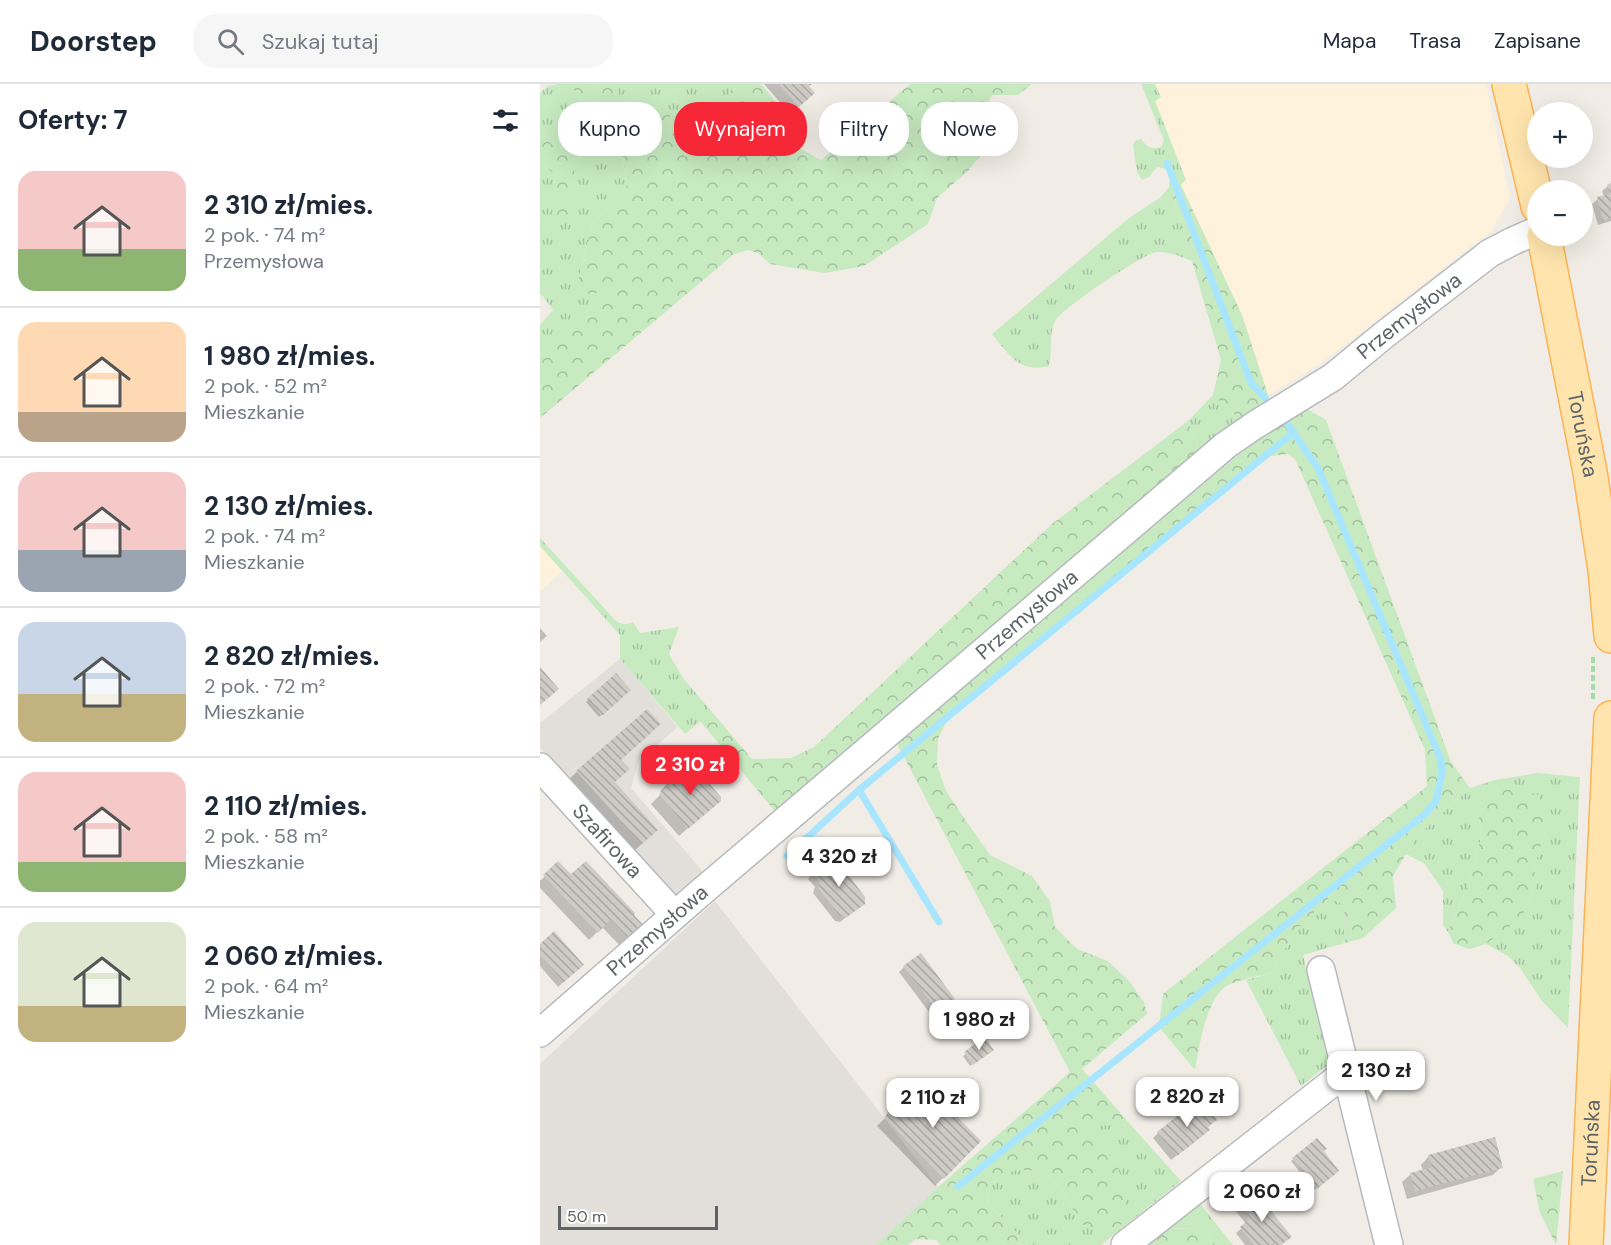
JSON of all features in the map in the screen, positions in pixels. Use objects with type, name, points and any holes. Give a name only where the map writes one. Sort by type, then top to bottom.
[{"type":"main road","points":[[1509,84],[1532,180]]},
{"type":"main road","name":"Toruńska","points":[[1546,246],[1588,461],[1605,533],[1602,641]]},
{"type":"main road","name":"Toruńska","points":[[1586,1245],[1602,712]]},
{"type":"street","name":"Przemysłowa","points":[[540,1034],[675,915],[1226,445],[1333,377],[1391,329],[1490,254],[1527,235]]},
{"type":"street","name":"Szafirowa","points":[[540,767],[675,915]]},
{"type":"street","points":[[1321,970],[1389,1245]]},
{"type":"street","points":[[1125,1245],[1346,1072]]},
{"type":"path","points":[[1602,641],[1602,712]]},
{"type":"shaded area","points":[[1155,84],[1486,84],[1510,198],[1491,231],[1320,364],[1268,395],[1242,315],[1181,185],[1186,180],[1155,101],[1161,97]]},
{"type":"shaded area","points":[[540,546],[562,571],[540,592]]},
{"type":"shaded area","points":[[620,659],[678,727],[639,760],[631,788],[705,874],[676,897],[540,748],[540,723]]},
{"type":"shaded area","points":[[715,901],[938,1187],[876,1245],[540,1245],[540,1064]]},
{"type":"green space","points":[[570,84],[583,101],[618,94],[614,84],[735,84],[730,91],[730,102],[674,102],[674,136],[671,134],[670,116],[662,123],[662,102],[558,102],[558,150],[540,135],[540,93],[548,86]]},
{"type":"green space","points":[[570,84],[614,84],[619,94],[606,101],[582,101]]},
{"type":"green space","points":[[735,84],[761,84],[776,102],[730,102],[730,91]]},
{"type":"green space","points":[[910,84],[1032,84],[1018,95],[992,95],[988,102],[921,102],[921,156],[980,156],[968,171],[937,198],[928,224],[864,266],[825,273],[770,264],[758,253],[748,250],[734,254],[540,418],[540,357],[574,328],[584,313],[599,305],[601,293],[583,294],[578,281],[592,225],[627,186],[622,157],[662,156],[662,108],[670,116],[671,134],[674,136],[674,156],[807,156],[807,152],[821,160],[826,156],[909,156],[909,102],[889,102]]},
{"type":"green space","points":[[1141,84],[1155,84],[1161,97],[1155,101],[1186,180],[1172,193],[1192,261],[1170,253],[1157,252],[1137,261],[1086,294],[1060,315],[1055,321],[1052,332],[1049,366],[1039,368],[1022,365],[1009,355],[992,334],[1129,218],[1161,197],[1169,187],[1170,176],[1166,169],[1157,167],[1149,177],[1142,180],[1137,172],[1133,145],[1135,141],[1141,139],[1147,146],[1154,148],[1161,147],[1164,140]]},
{"type":"green space","points":[[540,135],[558,149],[558,156],[566,156],[575,163],[570,214],[556,220],[554,174],[540,162]]},
{"type":"green space","points":[[565,156],[623,156],[627,186],[592,225],[578,281],[583,294],[602,293],[599,305],[584,313],[574,328],[540,357],[540,325],[553,310],[540,295],[540,162],[554,174],[557,220],[575,164]]},
{"type":"green space","points":[[1181,185],[1242,315],[1271,404],[1246,424],[1213,395],[1221,360],[1172,193]]},
{"type":"green space","points":[[1213,395],[1246,424],[1192,466],[1198,446],[1188,421]]},
{"type":"green space","points":[[1307,409],[1326,420],[1451,762],[1470,788],[1420,833],[1393,876],[1396,908],[1363,938],[1345,943],[1344,905],[1329,898],[1311,915],[1310,927],[1298,926],[1271,973],[1234,983],[1225,987],[1218,994],[1204,1025],[1195,1070],[1159,1027],[1163,994],[1427,786],[1425,750],[1295,459],[1287,454],[1265,457],[949,716],[938,739],[937,765],[946,791],[990,855],[1032,876],[1050,901],[1055,927],[1077,949],[1108,961],[1129,981],[1144,1002],[1147,1014],[1082,1069],[1130,1124],[1094,1126],[1094,1138],[1117,1164],[1126,1194],[1122,1224],[1109,1234],[1081,1224],[1062,1189],[1040,1171],[1014,1170],[991,1183],[987,1203],[1018,1234],[1021,1245],[940,1245],[936,1240],[916,1239],[908,1245],[876,1245],[938,1187],[1070,1072],[896,742],[1282,418],[1285,423]]},
{"type":"green space","points":[[1188,421],[1198,446],[1192,466],[778,815],[700,721],[712,712],[752,759],[791,758],[814,747],[1052,524]]},
{"type":"green space","points":[[540,538],[616,621],[624,624],[633,622],[640,633],[679,627],[669,654],[683,678],[712,712],[685,734],[620,659],[620,635],[540,546]]},
{"type":"green space","points":[[1538,773],[1580,777],[1568,1028],[1542,1001],[1520,968],[1508,956],[1486,944],[1521,918],[1537,884],[1534,868],[1545,832],[1478,804],[1481,838],[1467,888],[1448,932],[1443,925],[1443,891],[1425,864],[1406,854],[1420,833],[1470,788],[1495,780]]},
{"type":"green space","points":[[1507,788],[1539,795],[1545,832],[1534,868],[1537,884],[1521,918],[1486,944],[1470,949],[1454,944],[1448,932],[1467,888],[1481,838],[1478,804]]},
{"type":"green space","points":[[1329,898],[1344,904],[1345,943],[1303,955],[1329,1064],[1301,1086],[1246,980],[1271,973],[1298,926]]},
{"type":"green space","points":[[1130,1124],[1181,1181],[1101,1245],[1021,1245],[1018,1234],[987,1203],[991,1183],[1014,1170],[1040,1171],[1062,1189],[1081,1224],[1117,1164],[1094,1138],[1094,1125]]},
{"type":"green space","points":[[1563,1171],[1556,1245],[1540,1213],[1533,1179]]},
{"type":"green space","points":[[1197,1200],[1233,1245],[1212,1245],[1205,1228],[1159,1229]]},
{"type":"green space","points":[[1205,1228],[1212,1245],[1146,1245],[1159,1229]]},
{"type":"building","points":[[779,84],[812,84],[809,86],[815,93],[805,102],[795,102]]},
{"type":"building","points":[[1611,183],[1611,218],[1603,221],[1597,197],[1610,194],[1607,185]]},
{"type":"building","points":[[540,667],[559,689],[540,705]]},
{"type":"building","points":[[616,673],[631,690],[602,716],[587,699]]},
{"type":"building","points":[[647,709],[661,724],[621,760],[630,769],[615,782],[658,830],[642,844],[576,771]]},
{"type":"building","points":[[693,765],[721,797],[721,801],[688,829],[659,794],[670,785],[667,782],[678,773],[681,776]]},
{"type":"building","points":[[834,855],[841,864],[837,867],[844,869],[865,897],[865,904],[847,917],[840,916],[818,888],[819,881],[812,872]]},
{"type":"building","points":[[558,861],[571,874],[586,861],[635,913],[634,915],[646,928],[632,942],[611,919],[598,933],[543,875]]},
{"type":"building","points":[[554,931],[584,965],[564,982],[540,955],[540,944]]},
{"type":"building","points":[[921,953],[955,999],[938,1011],[903,966]]},
{"type":"building","points":[[984,1037],[994,1050],[973,1065],[964,1052]]},
{"type":"building","points":[[921,1080],[981,1141],[944,1179],[884,1117]]},
{"type":"building","points":[[1203,1101],[1217,1120],[1208,1127],[1210,1130],[1177,1156],[1157,1132],[1191,1105],[1193,1109]]},
{"type":"building","points":[[1495,1137],[1503,1168],[1415,1191],[1410,1173],[1432,1167],[1428,1155]]},
{"type":"building","points":[[1317,1138],[1327,1149],[1324,1151],[1339,1171],[1317,1189],[1292,1158]]},
{"type":"building","points":[[1254,1190],[1292,1237],[1281,1245],[1273,1243],[1254,1245],[1240,1227],[1250,1218],[1238,1203]]},
{"type":"waterway","points":[[1167,163],[1251,383],[1265,398]]},
{"type":"waterway","points":[[958,1186],[1425,814],[1436,801],[1442,774],[1441,760],[1318,468],[1288,425]]},
{"type":"waterway","points":[[859,790],[1294,432]]},
{"type":"waterway","points":[[787,856],[859,790],[939,922]]}]
